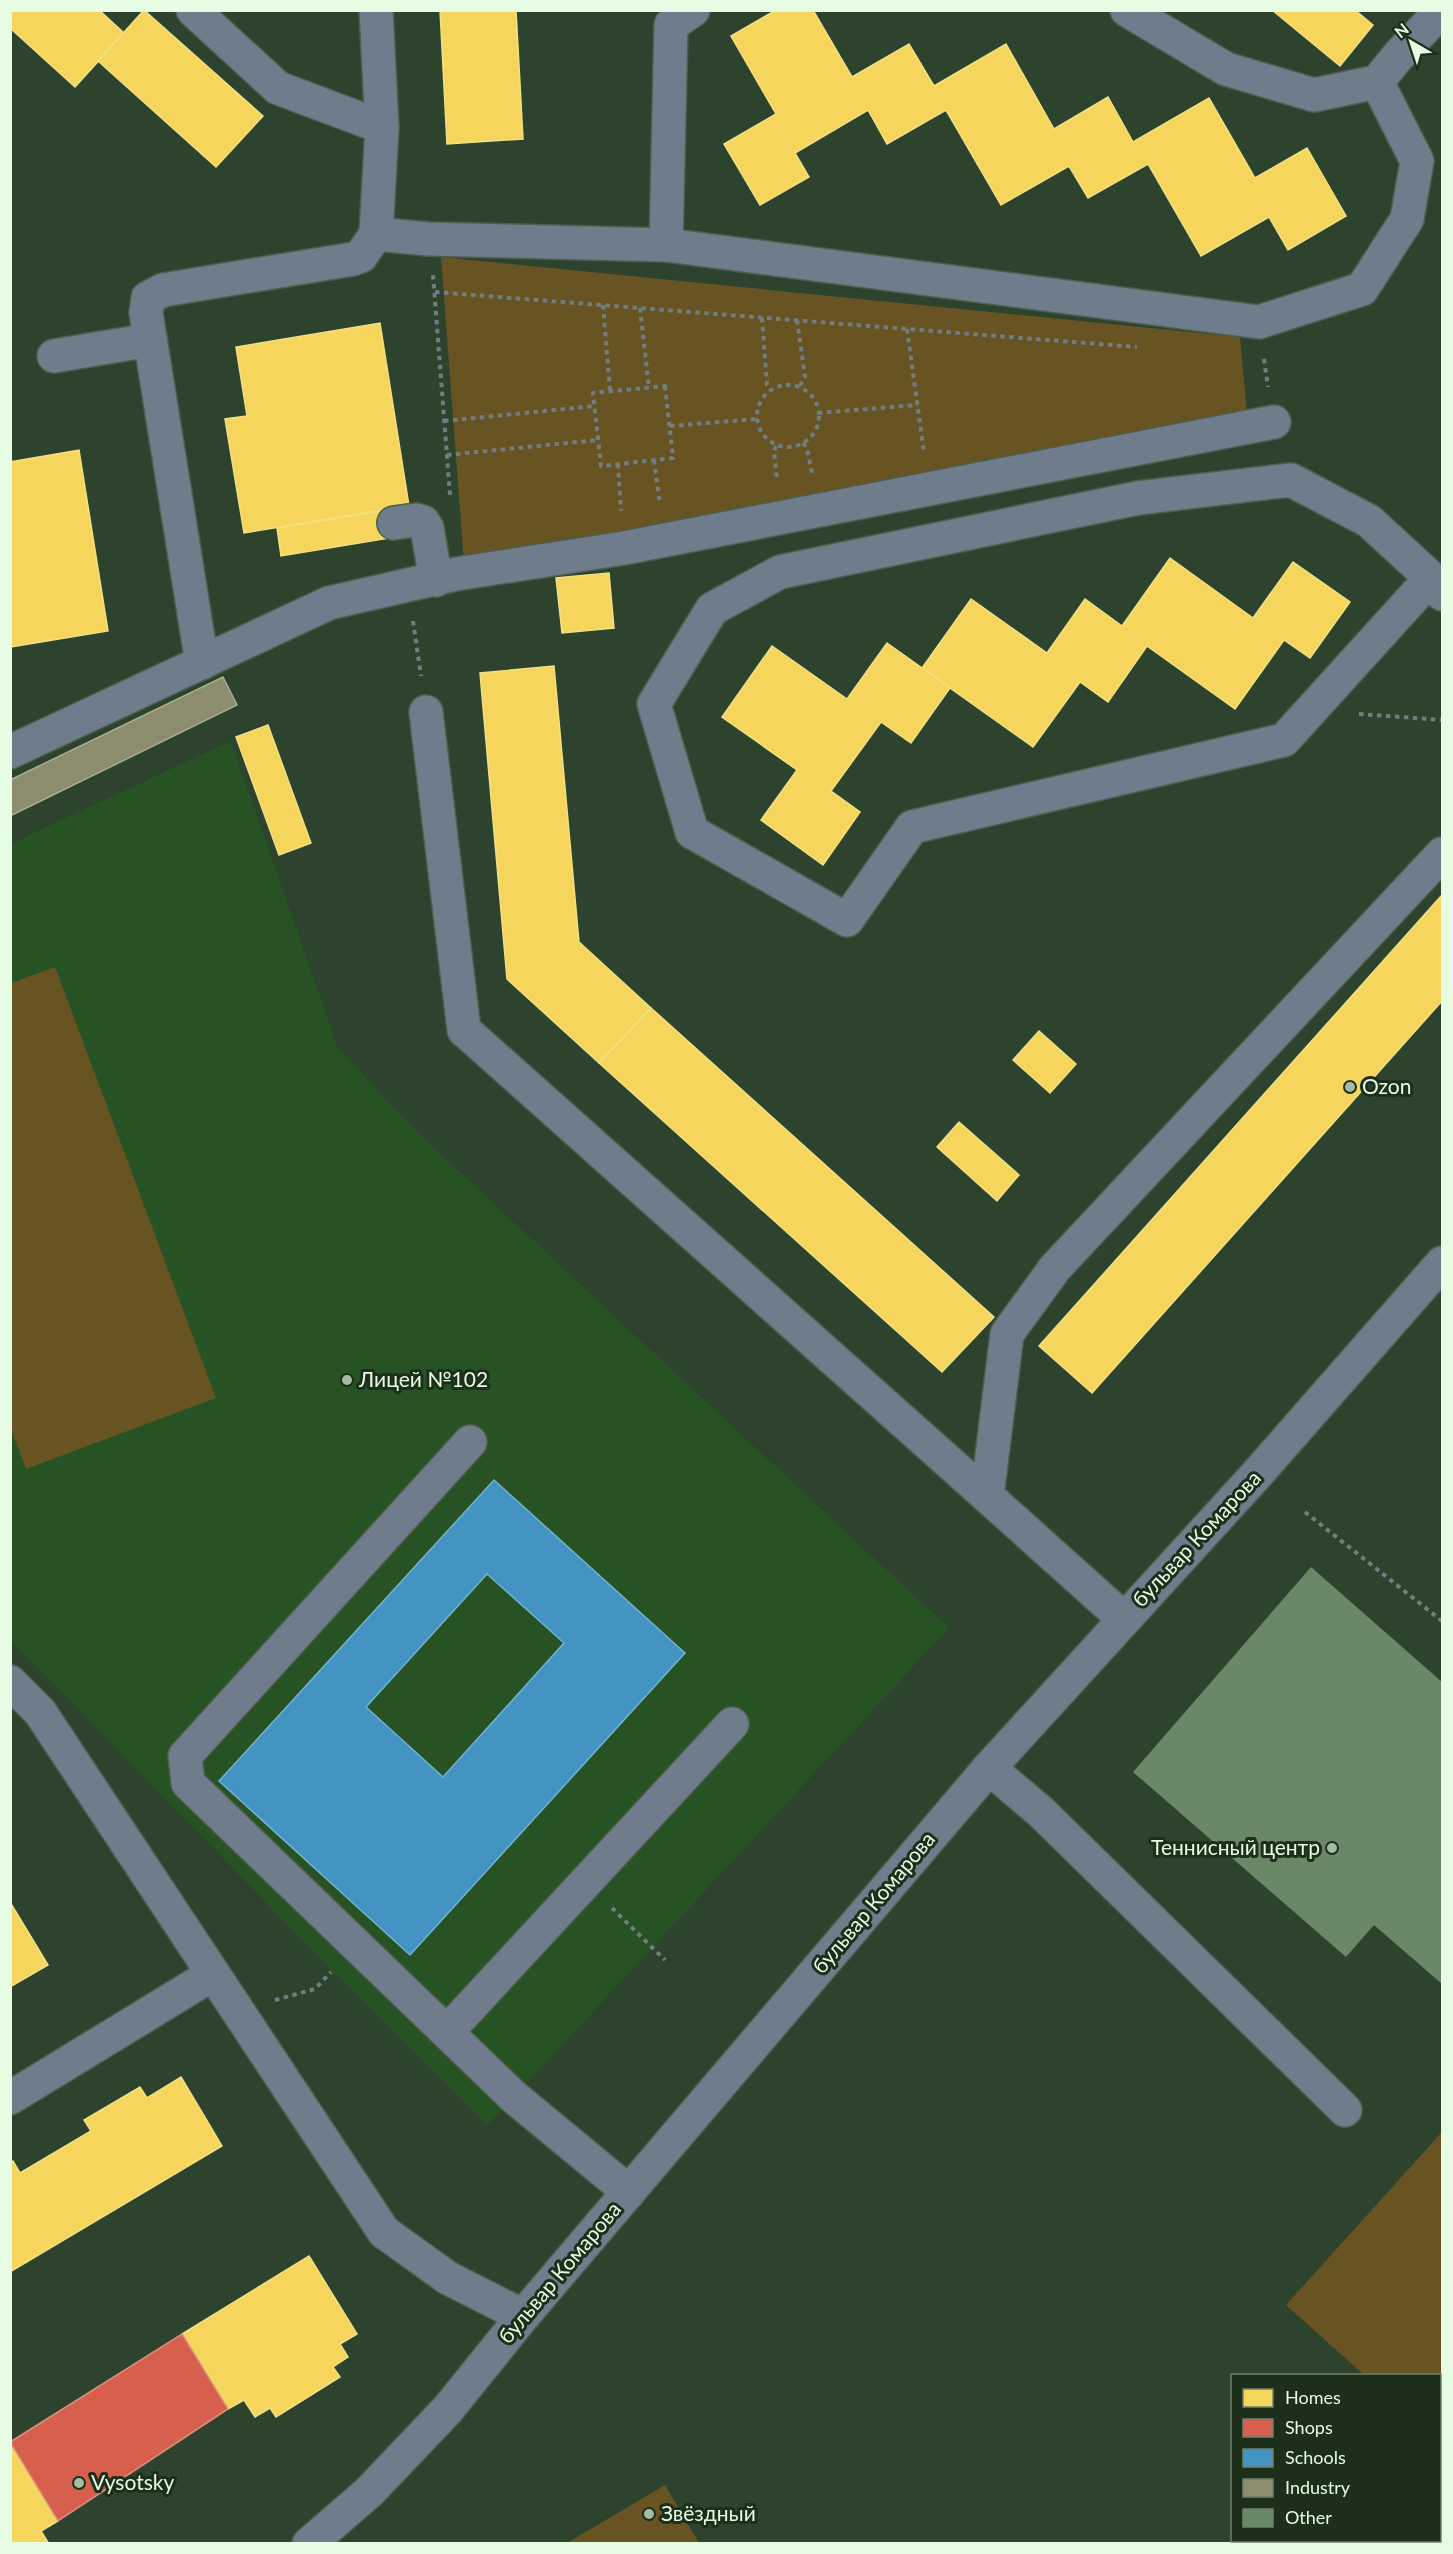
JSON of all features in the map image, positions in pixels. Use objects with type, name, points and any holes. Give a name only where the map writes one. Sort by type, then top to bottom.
[{"type":"street","points":[[193,10],[278,88],[382,127]]},
{"type":"street","points":[[202,663],[146,314],[148,298],[163,290],[353,259],[361,256],[368,249],[376,234],[382,127],[376,10]]},
{"type":"street","points":[[666,245],[671,25],[693,10]]},
{"type":"street","points":[[1126,10],[1226,69],[1314,95],[1377,82],[1442,10]]},
{"type":"street","points":[[376,234],[428,239],[666,245],[1259,322],[1362,290],[1407,219],[1417,161],[1377,82]]},
{"type":"street","points":[[54,356],[150,340]]},
{"type":"street","points":[[10,752],[330,603],[422,583],[624,548],[1274,422]]},
{"type":"street","points":[[1291,480],[1369,521],[1437,586],[1311,710],[1284,740],[912,827],[848,920],[692,832],[654,704],[712,609],[780,572],[1138,498],[1291,480]]},
{"type":"street","points":[[394,523],[416,520],[423,522],[427,528],[422,583]]},
{"type":"street","points":[[426,712],[464,1030],[987,1496],[1048,1554],[1124,1618]]},
{"type":"street","points":[[987,1496],[1007,1334],[1054,1268],[1443,854]]},
{"type":"street","name":"бульвар Комарова","points":[[309,2544],[369,2492],[448,2409],[523,2316],[989,1768],[1258,1473],[1443,1263]]},
{"type":"street","points":[[470,1442],[185,1756],[188,1783],[528,2109],[629,2192]]},
{"type":"street","points":[[10,1682],[40,1712],[384,2232],[448,2278],[523,2316]]},
{"type":"street","points":[[447,2032],[732,1724]]},
{"type":"street","points":[[989,1768],[1041,1812],[1345,2110]]},
{"type":"street","points":[[10,2098],[213,1974]]},
{"type":"path","points":[[428,239],[435,292],[450,503]]},
{"type":"path","points":[[435,292],[1145,348]]},
{"type":"path","points":[[603,305],[610,392]]},
{"type":"path","points":[[640,308],[649,388]]},
{"type":"path","points":[[762,318],[767,385],[771,390]]},
{"type":"path","points":[[797,320],[805,377],[799,387]]},
{"type":"path","points":[[1259,322],[1274,422]]},
{"type":"path","points":[[907,329],[929,489]]},
{"type":"path","points":[[666,386],[673,458],[601,466],[593,393],[649,388],[666,386]]},
{"type":"path","points":[[780,387],[799,387],[809,393],[816,402],[819,413],[818,425],[812,435],[795,446],[776,446],[767,440],[760,430],[757,419],[758,408],[763,398],[771,390],[780,387]]},
{"type":"path","points":[[819,413],[917,405]]},
{"type":"path","points":[[444,421],[595,406]]},
{"type":"path","points":[[670,426],[757,419]]},
{"type":"path","points":[[447,455],[598,440]]},
{"type":"path","points":[[618,464],[624,548]]},
{"type":"path","points":[[422,583],[426,712]]},
{"type":"path","points":[[1311,710],[1443,720]]},
{"type":"path","points":[[1305,1512],[1443,1621]]},
{"type":"path","points":[[586,1881],[665,1960]]},
{"type":"path","points":[[237,2010],[315,1989],[358,1946]]},
{"type":"shaded area","points":[[441,257],[1240,337],[1249,436],[466,590]]},
{"type":"shaded area","name":"Лицей №102","points":[[231,741],[338,1048],[417,1132],[949,1628],[488,2125],[332,1971],[11,1640],[10,844]]},
{"type":"shaded area","points":[[55,967],[216,1398],[26,1469],[10,1427],[11,983]]},
{"type":"shaded area","points":[[1442,2132],[1442,2447],[1441,2374],[1363,2374],[1286,2305]]},
{"type":"shaded area","name":"Звёздный","points":[[665,2485],[699,2543],[567,2543]]},
{"type":"building: Homes","points":[[10,10],[99,10],[124,33],[75,87],[10,28]]},
{"type":"building: Homes","points":[[144,10],[263,116],[216,167],[98,61]]},
{"type":"building: Homes","points":[[440,10],[516,10],[523,139],[447,144]]},
{"type":"building: Homes","points":[[776,10],[813,10],[852,77],[909,44],[934,86],[1006,44],[1054,129],[1108,97],[1133,142],[1209,98],[1255,178],[1307,148],[1346,216],[1288,250],[1269,217],[1201,256],[1148,164],[1088,198],[1069,166],[1001,205],[946,110],[887,144],[868,110],[795,153],[809,177],[760,205],[724,144],[776,114],[731,36]]},
{"type":"building: Homes","points":[[1272,10],[1355,10],[1373,25],[1340,66]]},
{"type":"building: Homes","points":[[380,323],[409,506],[244,533],[225,419],[247,416],[236,347]]},
{"type":"building: Homes","points":[[79,450],[108,631],[10,647],[10,462]]},
{"type":"building: Homes","points":[[392,509],[396,537],[281,556],[277,528]]},
{"type":"building: Homes","points":[[1170,558],[1253,618],[1293,562],[1350,602],[1310,658],[1284,640],[1235,709],[1147,646],[1108,702],[1080,682],[1033,747],[922,668],[971,599],[1047,653],[1085,599],[1122,626]]},
{"type":"building: Homes","points":[[609,573],[614,628],[562,633],[556,578]]},
{"type":"building: Homes","points":[[887,643],[950,688],[911,743],[881,722],[831,791],[860,812],[823,865],[761,820],[797,770],[722,717],[772,646],[847,699]]},
{"type":"building: Homes","points":[[554,666],[579,942],[651,1008],[599,1063],[507,979],[480,673]]},
{"type":"building: Homes","points":[[268,725],[311,843],[279,855],[236,737]]},
{"type":"building: Homes","points":[[1442,895],[1442,1001],[1092,1393],[1039,1346]]},
{"type":"building: Homes","points":[[651,1008],[994,1317],[942,1372],[599,1063]]},
{"type":"building: Homes","points":[[1039,1031],[1076,1064],[1050,1093],[1013,1060]]},
{"type":"building: Homes","points":[[959,1122],[1019,1175],[997,1201],[937,1147]]},
{"type":"building: Homes","points":[[10,1902],[48,1965],[10,1987]]},
{"type":"building: Homes","points":[[181,2077],[222,2146],[10,2272],[10,2163],[13,2161],[20,2173],[91,2131],[84,2120],[140,2087],[147,2098]]},
{"type":"building: Homes","points":[[309,2256],[357,2334],[340,2344],[348,2357],[333,2367],[340,2377],[276,2417],[270,2408],[255,2417],[244,2400],[228,2409],[182,2334]]},
{"type":"building: Homes","points":[[10,2443],[58,2521],[41,2531],[49,2544],[10,2544]]},
{"type":"building: Shops","points":[[182,2334],[228,2409],[58,2521],[10,2442]]},
{"type":"building: Schools","points":[[494,1480],[685,1653],[410,1955],[219,1781]],"holes":[[[487,1574],[564,1643],[443,1777],[366,1707]]]},
{"type":"building: Industry","points":[[223,677],[237,705],[10,816],[10,780]]},
{"type":"building: Other","name":"Теннисный центр","points":[[1311,1567],[1442,1682],[1442,1984],[1374,1925],[1346,1957],[1133,1772]]},
{"type":"place","name":"Ozon","points":[[1350,1087]]},
{"type":"place","name":"Лицей №102","points":[[347,1380]]},
{"type":"place","name":"Теннисный центр","points":[[1332,1848]]},
{"type":"place","name":"Vysotsky","points":[[79,2483]]},
{"type":"place","name":"Звёздный","points":[[649,2514]]}]
